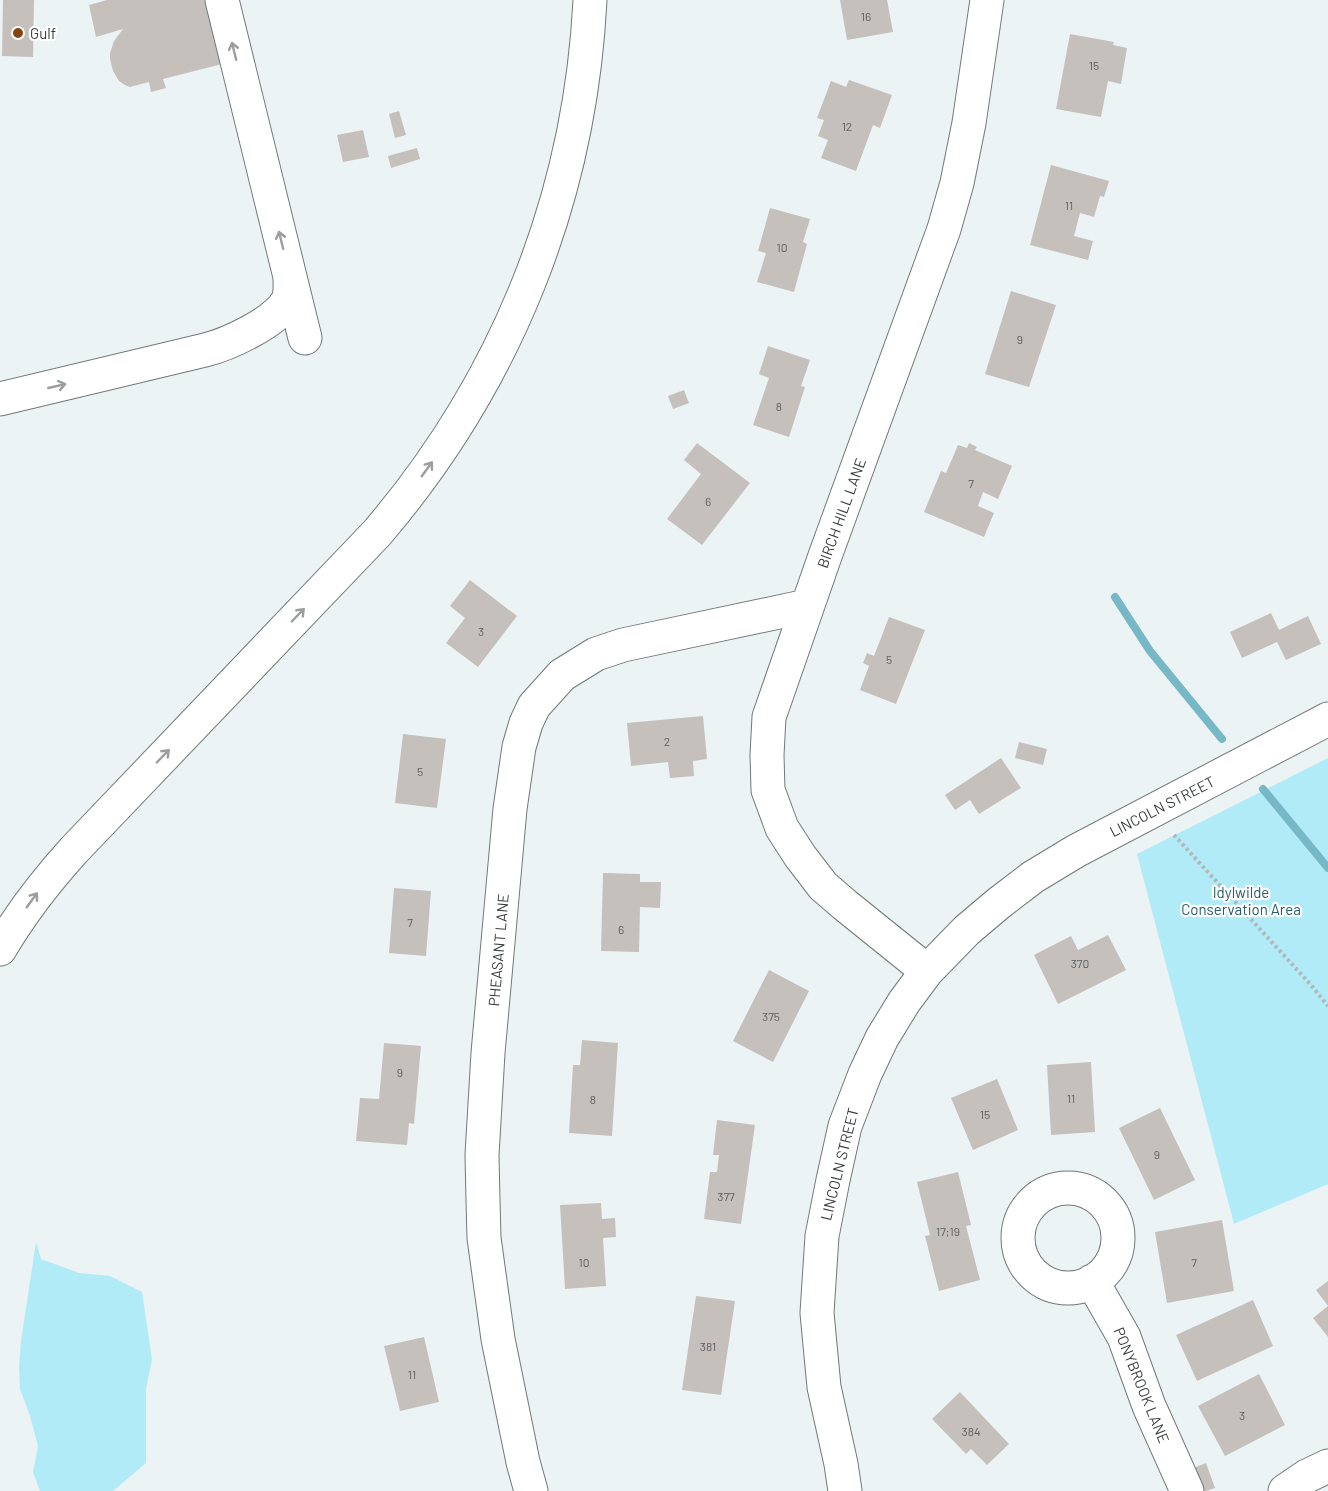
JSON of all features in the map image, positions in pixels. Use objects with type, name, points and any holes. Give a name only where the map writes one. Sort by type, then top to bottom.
[{"type":"main road","points":[[222,0],[305,338]]},
{"type":"main road","points":[[0,949],[23,912],[54,872],[377,533],[402,503],[453,430],[505,338],[543,245],[574,132],[585,65],[590,0]]},
{"type":"main road","name":"BIRCH HILL LANE","points":[[927,971],[823,886],[782,828],[768,790],[769,717],[944,229],[957,183],[969,123],[987,0]]},
{"type":"main road","points":[[0,399],[229,343],[265,322],[283,307],[289,297],[290,278]]},
{"type":"main road","name":"PHEASANT LANE","points":[[531,1491],[498,1339],[484,1238],[482,1166],[488,1053],[510,808],[519,747],[526,723],[534,706],[562,675],[596,654],[623,645],[807,606]]},
{"type":"main road","name":"LINCOLN STREET","points":[[845,1491],[824,1387],[820,1345],[818,1313],[822,1236],[846,1126],[865,1074],[882,1038],[904,1002],[927,971],[967,930],[1033,877],[1076,851],[1328,719]]},
{"type":"main road","name":"PONYBROOK LANE","points":[[1092,1281],[1124,1337],[1149,1406],[1187,1491]]},
{"type":"main road","points":[[1285,1491],[1307,1476],[1328,1466]]},
{"type":"path","points":[[1152,812],[1328,1006]]},
{"type":"green space","name":"Idylwilde Conservation Area","points":[[1328,758],[1328,1184],[1234,1224],[1137,854]]},
{"type":"green space","points":[[36,1242],[41,1259],[79,1273],[110,1276],[142,1292],[152,1359],[146,1389],[146,1463],[113,1491],[40,1491],[33,1472],[38,1446],[20,1389],[19,1367]]},
{"type":"building","name":"Gulf","points":[[3,0],[34,0],[33,57],[2,56]]},
{"type":"building","points":[[107,0],[211,0],[226,63],[163,79],[166,88],[151,92],[149,82],[130,87],[125,85],[119,81],[113,71],[110,59],[114,41],[123,29],[96,37],[89,5]]},
{"type":"building","points":[[840,0],[887,0],[893,32],[847,40]]},
{"type":"building","points":[[1070,34],[1114,42],[1113,45],[1127,48],[1121,84],[1108,81],[1101,117],[1056,109]]},
{"type":"building","points":[[849,80],[892,95],[880,128],[873,125],[856,171],[821,158],[828,140],[818,136],[824,120],[817,118],[831,81],[846,87]]},
{"type":"building","points":[[399,111],[406,135],[395,138],[389,114]]},
{"type":"building","points":[[363,130],[369,157],[343,162],[337,135]]},
{"type":"building","points":[[417,148],[420,159],[391,168],[388,156]]},
{"type":"building","points":[[1051,165],[1109,181],[1104,197],[1100,196],[1094,217],[1080,213],[1074,236],[1093,241],[1088,260],[1030,245]]},
{"type":"building","points":[[770,208],[810,219],[803,242],[807,244],[794,292],[757,282],[766,253],[758,251]]},
{"type":"building","points":[[1011,291],[1056,305],[1029,387],[985,374]]},
{"type":"building","points":[[768,346],[810,360],[801,386],[805,387],[789,437],[753,425],[769,378],[759,374]]},
{"type":"building","points":[[684,390],[689,403],[673,409],[668,396]]},
{"type":"building","points":[[697,443],[750,483],[702,545],[667,519],[701,474],[684,460]]},
{"type":"building","points":[[969,443],[977,447],[975,450],[1012,466],[998,499],[983,492],[978,506],[994,513],[984,537],[924,512],[941,471],[946,473],[958,445],[967,448]]},
{"type":"building","points":[[470,580],[517,616],[478,667],[446,643],[465,618],[450,606]]},
{"type":"building","points":[[1271,613],[1279,630],[1308,616],[1321,644],[1286,660],[1277,642],[1242,658],[1230,632]]},
{"type":"building","points":[[889,617],[925,630],[896,704],[860,690],[869,666],[863,663],[867,653],[874,656]]},
{"type":"building","points":[[703,716],[707,759],[693,761],[694,776],[670,778],[668,762],[631,766],[627,723]]},
{"type":"building","points":[[403,734],[446,739],[437,808],[395,803]]},
{"type":"building","points":[[1019,742],[1047,749],[1043,765],[1015,758]]},
{"type":"building","points":[[1001,758],[1021,788],[979,814],[970,800],[955,810],[945,795]]},
{"type":"building","points":[[603,873],[640,874],[640,882],[661,882],[660,908],[640,907],[639,952],[601,951]]},
{"type":"building","points":[[394,888],[431,891],[426,956],[389,953]]},
{"type":"building","points":[[1108,935],[1126,970],[1058,1004],[1034,955],[1071,936],[1078,950]]},
{"type":"building","points":[[769,970],[809,991],[773,1062],[733,1041]]},
{"type":"building","points":[[582,1040],[618,1043],[612,1136],[569,1133],[573,1065],[580,1065]]},
{"type":"building","points":[[384,1043],[421,1046],[414,1124],[409,1123],[407,1145],[356,1141],[360,1098],[379,1099]]},
{"type":"building","points":[[1091,1062],[1095,1132],[1051,1135],[1047,1065]]},
{"type":"building","points":[[997,1079],[1018,1130],[973,1150],[951,1098]]},
{"type":"building","points":[[1160,1108],[1195,1180],[1154,1200],[1119,1128]]},
{"type":"building","points":[[717,1120],[755,1125],[741,1224],[704,1219],[710,1172],[717,1172],[719,1155],[713,1155]]},
{"type":"building","points":[[958,1172],[971,1225],[966,1226],[980,1280],[939,1291],[925,1236],[930,1235],[917,1182]]},
{"type":"building","points":[[601,1203],[602,1219],[615,1218],[616,1237],[603,1238],[606,1286],[565,1289],[560,1205]]},
{"type":"building","points":[[1222,1220],[1234,1291],[1167,1303],[1155,1232]]},
{"type":"building","points":[[1328,1281],[1328,1306],[1316,1290]]},
{"type":"building","points":[[696,1296],[735,1301],[721,1395],[682,1390]]},
{"type":"building","points":[[1253,1300],[1273,1346],[1197,1381],[1176,1335]]},
{"type":"building","points":[[1328,1306],[1328,1337],[1313,1318]]},
{"type":"building","points":[[424,1337],[439,1402],[400,1411],[384,1346]]},
{"type":"building","points":[[1259,1374],[1285,1425],[1225,1456],[1198,1406]]},
{"type":"building","points":[[960,1392],[1009,1444],[987,1465],[971,1449],[966,1454],[932,1419]]},
{"type":"building","points":[[1206,1463],[1215,1488],[1195,1491],[1188,1470]]},
{"type":"waterway","points":[[1115,597],[1150,651],[1222,739]]},
{"type":"waterway","points":[[1263,789],[1328,868]]},
{"type":"place","name":"Gulf","points":[[18,33]]}]
